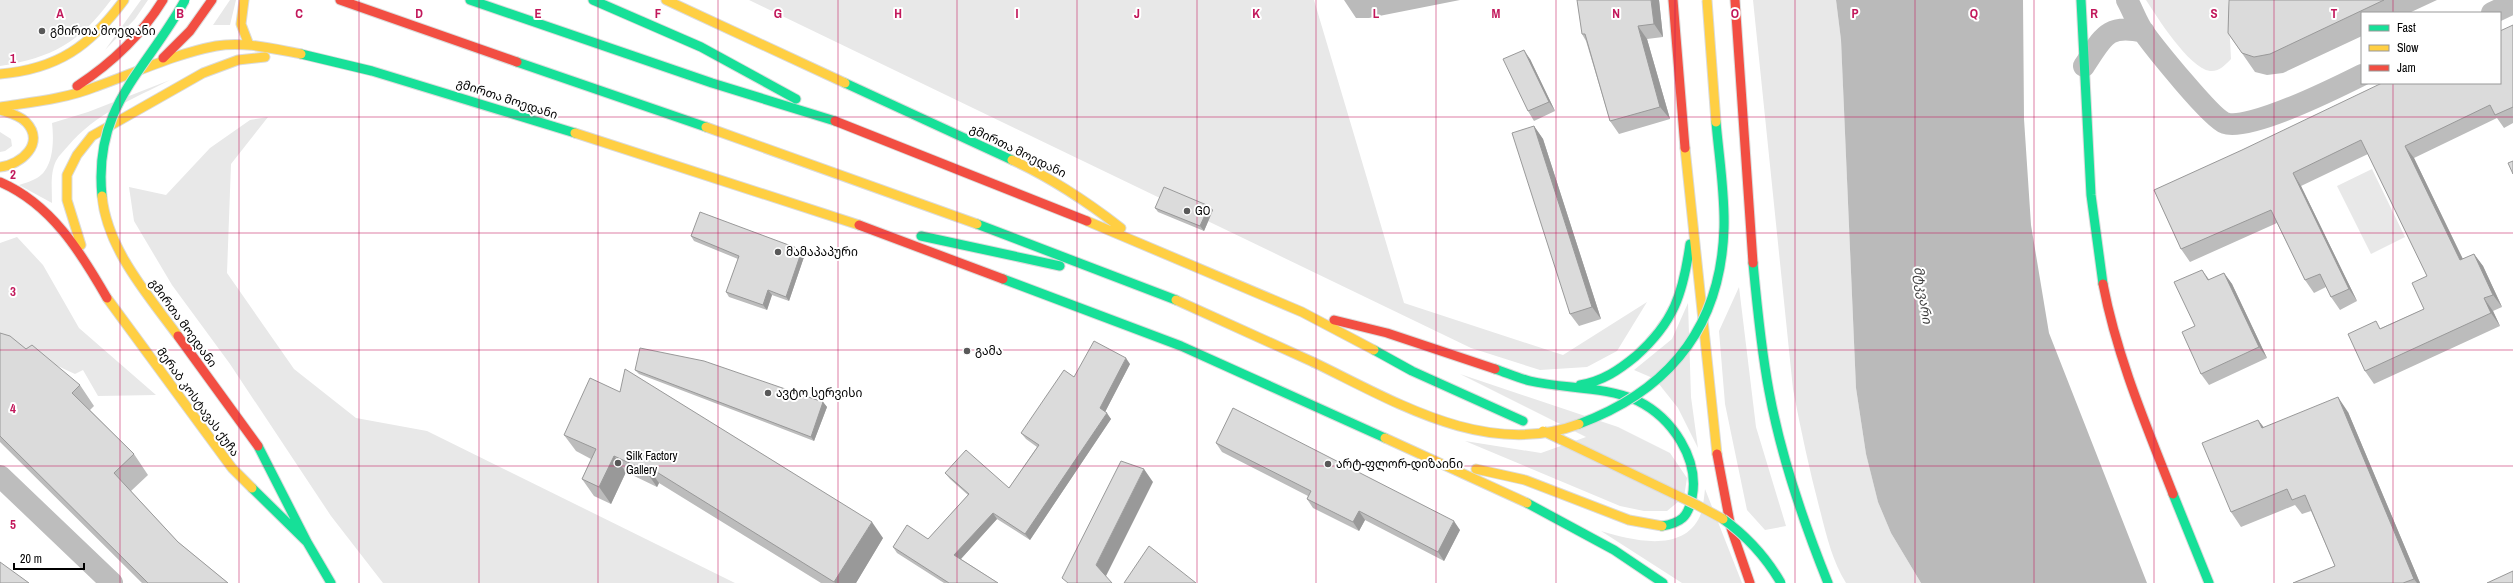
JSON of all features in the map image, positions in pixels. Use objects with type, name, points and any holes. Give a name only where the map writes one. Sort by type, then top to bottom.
[{"type":"main road","points":[[0,74],[32,70],[59,61],[84,47],[102,28],[124,0]]},
{"type":"main road","points":[[57,98],[92,76],[129,46],[152,20],[163,0]]},
{"type":"main road","name":"გმირთა მოედანი","points":[[185,0],[168,31],[122,95],[111,117],[105,141],[102,164],[104,206],[109,227],[138,281],[258,446]]},
{"type":"main road","name":"გმირთა მოედანი","points":[[160,62],[186,36],[204,14],[212,0]]},
{"type":"main road","points":[[244,0],[241,24],[249,46]]},
{"type":"main road","points":[[340,0],[834,172],[1136,283],[1452,426],[1488,434],[1511,435],[1555,432],[1598,418],[1638,395],[1670,368],[1684,352],[1704,320],[1720,274],[1723,256],[1724,226],[1707,0]]},
{"type":"main road","points":[[470,0],[712,83],[835,121],[1139,242],[1302,312],[1412,371],[1522,421],[1716,515],[1756,545],[1781,583]]},
{"type":"main road","points":[[593,0],[700,47],[835,121]]},
{"type":"main road","name":"გმირთა მოედანი","points":[[666,0],[1041,173],[1086,201],[1139,242]]},
{"type":"main road","points":[[1673,0],[1691,228],[1717,461],[1733,536],[1750,583]]},
{"type":"main road","points":[[1735,0],[1746,174],[1761,341],[1769,392],[1806,528],[1828,583]]},
{"type":"main road","points":[[2081,0],[2093,220],[2109,314],[2131,389],[2209,583]]},
{"type":"main road","name":"გმირთა მოედანი","points":[[0,109],[57,98],[101,85],[160,62],[217,46],[249,46],[294,53],[357,67],[435,89],[842,218]]},
{"type":"main road","points":[[87,263],[67,200],[67,175],[76,155],[92,136],[203,73],[238,60],[294,53]]},
{"type":"main road","points":[[0,109],[18,117],[27,124],[32,135],[32,144],[29,153],[22,162],[11,167],[0,167]]},
{"type":"main road","points":[[834,172],[897,206]]},
{"type":"main road","points":[[0,182],[21,191],[51,215],[87,263]]},
{"type":"main road","points":[[842,218],[1136,283]]},
{"type":"main road","points":[[842,218],[1091,310],[1181,346],[1515,497],[1614,550],[1663,583]]},
{"type":"main road","points":[[939,228],[1008,266]]},
{"type":"main road","points":[[1564,387],[1592,384],[1613,375],[1659,334],[1678,298],[1688,264],[1691,228]]},
{"type":"main road","name":"მერაბ კოსტავას ქუჩა","points":[[87,263],[112,306],[232,468],[307,542]]},
{"type":"main road","points":[[1036,281],[1091,310]]},
{"type":"main road","points":[[1302,312],[1386,333],[1530,381],[1614,394],[1637,401],[1658,415],[1670,426],[1682,443],[1690,459],[1694,474],[1693,500],[1686,516],[1672,525],[1648,525],[1629,520],[1525,480],[1437,461]]},
{"type":"main road","name":"მერაბ კოსტავას ქუჩა","points":[[258,446],[307,542],[331,583]]},
{"type":"street","points":[[2127,0],[2144,32],[2210,111],[2226,124],[2236,124],[2285,110],[2361,75]]},
{"type":"street","points":[[2494,12],[2513,3]]},
{"type":"street","points":[[2084,66],[2102,39],[2113,31],[2126,28],[2144,32]]},
{"type":"street","points":[[0,476],[112,583]]},
{"type":"shaded area","name":"გმირთა მოედანი","points":[[0,0],[111,0],[88,27],[63,46],[50,53],[35,58],[0,66]]},
{"type":"shaded area","points":[[141,0],[148,0],[135,19],[105,50]]},
{"type":"shaded area","points":[[230,0],[236,0],[230,25],[213,25]]},
{"type":"shaded area","points":[[749,0],[1314,0],[1404,303],[1563,355],[1647,302],[1617,351],[1587,367],[1540,370],[1471,348]]},
{"type":"shaded area","points":[[1753,0],[1836,0],[1841,40],[1856,388],[1866,454],[1878,502],[1891,533],[1921,583],[1846,583],[1837,567],[1828,541],[1809,468],[1793,389]]},
{"type":"shaded area","points":[[2146,0],[2228,0],[2231,59],[2222,68],[2213,71],[2202,68],[2183,52]]},
{"type":"shaded area","points":[[170,80],[115,108],[90,125],[79,135],[60,155],[54,166],[52,203],[19,185],[37,178],[47,168],[53,145],[52,123],[88,112]]},
{"type":"shaded area","points":[[268,117],[231,164],[227,273],[294,369],[356,418],[427,431],[735,583],[383,583],[331,516],[230,364],[172,285],[134,221],[129,187],[166,195],[210,148],[250,120]]},
{"type":"shaded area","points":[[0,132],[11,139],[12,146],[5,151],[0,152]]},
{"type":"shaded area","points":[[2372,169],[2405,237],[2371,254],[2337,186]]},
{"type":"shaded area","points":[[17,237],[43,265],[79,328],[156,395],[98,396],[83,370],[75,374],[34,355],[0,346],[0,243]]},
{"type":"shaded area","points":[[1739,287],[1756,427],[1786,526],[1765,530],[1747,510],[1725,404],[1719,331]]},
{"type":"shaded area","points":[[1688,303],[1691,397],[1698,448],[1678,408],[1655,379],[1634,370],[1672,339]]},
{"type":"shaded area","points":[[1460,374],[1618,427],[1670,453],[1687,478],[1684,497],[1667,511],[1644,511],[1620,506],[1465,441],[1541,453],[1586,437]]},
{"type":"shaded area","points":[[1705,489],[1742,583],[1682,583],[1601,531],[1627,538],[1655,541],[1669,540],[1682,536],[1692,528],[1700,516],[1703,507]]},
{"type":"water","points":[[1344,0],[1460,0],[1369,18],[1356,18]]},
{"type":"water","name":"მტკვარი","points":[[1836,0],[2023,0],[2024,119],[2031,225],[2049,333],[2147,583],[1921,583],[1891,533],[1878,502],[1866,454],[1856,388],[1841,40]]},
{"type":"building","points":[[1577,0],[1651,0],[1654,24],[1638,26],[1660,107],[1610,121],[1585,34],[1582,34]]},
{"type":"building","points":[[2229,0],[2384,0],[2270,54],[2254,57],[2242,53],[2228,33]]},
{"type":"building","points":[[2513,25],[2513,107],[2495,115],[2490,105],[2405,146],[2460,260],[2474,254],[2493,295],[2484,298],[2491,313],[2365,371],[2348,334],[2376,321],[2380,329],[2424,309],[2412,283],[2427,276],[2361,140],[2293,173],[2349,289],[2331,297],[2320,274],[2305,280],[2271,210],[2181,249],[2154,190],[2380,84],[2501,84],[2501,31]]},
{"type":"building","points":[[1524,50],[1549,102],[1528,111],[1503,59]]},
{"type":"building","points":[[1534,126],[1592,307],[1570,314],[1512,133]]},
{"type":"building","points":[[2513,161],[2513,174],[2508,163]]},
{"type":"building","points":[[1164,187],[1209,206],[1200,226],[1155,208]]},
{"type":"building","points":[[700,212],[802,250],[786,297],[768,290],[763,305],[726,292],[739,256],[691,236]]},
{"type":"building","points":[[2202,270],[2208,280],[2224,273],[2259,347],[2201,374],[2182,332],[2195,326],[2174,282]]},
{"type":"building","points":[[0,333],[10,336],[26,349],[32,345],[80,385],[72,393],[134,454],[114,473],[178,542],[228,583],[148,583],[0,436]]},
{"type":"building","points":[[1094,341],[1126,358],[1100,408],[1107,413],[1025,534],[993,513],[954,555],[998,583],[949,583],[893,547],[907,525],[928,539],[969,494],[945,473],[966,450],[1009,488],[1039,445],[1021,433],[1064,370],[1074,377]]},
{"type":"building","points":[[640,348],[704,361],[823,402],[811,437],[635,370]]},
{"type":"building","points":[[625,369],[872,522],[834,582],[647,466],[645,470],[614,456],[599,487],[582,479],[596,449],[564,435],[590,378],[620,392]]},
{"type":"building","points":[[2338,397],[2414,579],[2403,583],[2293,583],[2335,566],[2305,495],[2292,500],[2287,489],[2231,512],[2202,443],[2258,420],[2262,428]]},
{"type":"building","points":[[1233,408],[1454,521],[1438,552],[1359,511],[1353,522],[1307,499],[1311,491],[1216,443]]},
{"type":"building","points":[[1121,461],[1144,469],[1096,565],[1112,583],[1068,583],[1062,578]]},
{"type":"building","points":[[1149,546],[1196,583],[1124,583]]},
{"type":"building","points":[[0,562],[29,583],[0,583]]},
{"type":"building","points":[[2513,571],[2513,583],[2487,583]]},
{"type":"traffic: fast","points":[[102,196],[101,165],[106,137],[114,113],[139,69],[170,25],[185,0]]},
{"type":"traffic: fast","points":[[470,0],[712,83],[835,121]]},
{"type":"traffic: fast","points":[[593,0],[701,47],[796,99]]},
{"type":"traffic: fast","points":[[2081,0],[2091,195],[2103,284]]},
{"type":"traffic: fast","points":[[301,54],[372,71],[575,133]]},
{"type":"traffic: fast","points":[[517,62],[706,127]]},
{"type":"traffic: fast","points":[[845,83],[1012,160]]},
{"type":"traffic: fast","points":[[1579,424],[1611,410],[1640,393],[1664,373],[1684,350],[1701,325],[1713,296],[1721,263],[1724,228],[1723,188],[1716,122]]},
{"type":"traffic: fast","points":[[977,224],[1176,300]]},
{"type":"traffic: fast","points":[[921,236],[1060,266]]},
{"type":"traffic: fast","points":[[1580,385],[1603,378],[1623,366],[1636,356],[1659,331],[1668,319],[1680,292],[1690,244]]},
{"type":"traffic: fast","points":[[1753,263],[1761,343],[1774,416],[1786,464],[1810,536],[1828,583]]},
{"type":"traffic: fast","points":[[1003,279],[1181,346],[1385,438]]},
{"type":"traffic: fast","points":[[1374,350],[1412,371],[1523,421]]},
{"type":"traffic: fast","points":[[1495,369],[1543,384],[1598,390],[1625,396],[1650,408],[1662,418],[1681,441],[1692,469],[1693,483],[1692,498],[1686,514],[1679,521],[1662,526]]},
{"type":"traffic: fast","points":[[258,446],[307,542],[331,583]]},
{"type":"traffic: fast","points":[[252,488],[307,542]]},
{"type":"traffic: fast","points":[[2173,494],[2209,583]]},
{"type":"traffic: fast","points":[[1527,503],[1614,550],[1663,583]]},
{"type":"traffic: fast","points":[[1723,519],[1756,548],[1781,583]]},
{"type":"traffic: slow","points":[[0,74],[39,67],[56,61],[85,42],[98,30],[124,0]]},
{"type":"traffic: slow","points":[[244,0],[241,24],[249,45]]},
{"type":"traffic: slow","points":[[666,0],[845,83]]},
{"type":"traffic: slow","points":[[1707,0],[1716,122]]},
{"type":"traffic: slow","points":[[0,107],[48,100],[84,91],[170,59],[200,49],[216,46],[237,44],[248,45],[301,54]]},
{"type":"traffic: slow","points":[[81,245],[67,200],[67,175],[77,155],[92,136],[203,73],[238,60],[265,57]]},
{"type":"traffic: slow","points":[[0,110],[14,114],[26,122],[31,130],[33,138],[32,145],[23,157],[16,162],[0,167]]},
{"type":"traffic: slow","points":[[706,127],[977,224]]},
{"type":"traffic: slow","points":[[575,133],[859,225]]},
{"type":"traffic: slow","points":[[1685,148],[1717,454]]},
{"type":"traffic: slow","points":[[1012,160],[1041,174],[1095,209],[1121,228]]},
{"type":"traffic: slow","points":[[102,196],[105,216],[120,253],[142,288],[178,336]]},
{"type":"traffic: slow","points":[[1087,221],[1302,312],[1374,350]]},
{"type":"traffic: slow","points":[[107,298],[232,468],[252,488]]},
{"type":"traffic: slow","points":[[1176,300],[1313,362]]},
{"type":"traffic: slow","points":[[1313,362],[1408,408],[1442,421],[1475,430],[1510,435],[1544,433],[1579,424]]},
{"type":"traffic: slow","points":[[1543,431],[1723,519]]},
{"type":"traffic: slow","points":[[1385,438],[1527,503]]},
{"type":"traffic: slow","points":[[1476,469],[1525,480],[1629,520],[1662,526]]},
{"type":"traffic: jam","points":[[77,86],[102,68],[125,48],[145,25],[163,0]]},
{"type":"traffic: jam","points":[[163,58],[190,31],[212,0]]},
{"type":"traffic: jam","points":[[340,0],[517,62]]},
{"type":"traffic: jam","points":[[1673,0],[1685,148]]},
{"type":"traffic: jam","points":[[1735,0],[1753,263]]},
{"type":"traffic: jam","points":[[835,121],[1087,221]]},
{"type":"traffic: jam","points":[[0,182],[18,191],[49,216],[75,246],[107,298]]},
{"type":"traffic: jam","points":[[859,225],[1003,279]]},
{"type":"traffic: jam","points":[[2103,284],[2124,364],[2173,494]]},
{"type":"traffic: jam","points":[[1334,320],[1387,333],[1495,369]]},
{"type":"traffic: jam","points":[[178,336],[258,446]]},
{"type":"traffic: jam","points":[[1717,454],[1731,528],[1750,583]]},
{"type":"place","name":"გმირთა მოედანი","points":[[42,31]]},
{"type":"place","name":"GO","points":[[1187,211]]},
{"type":"place","name":"მამაპაპური","points":[[778,252]]},
{"type":"place","name":"გამა","points":[[967,351]]},
{"type":"place","name":"ავტო სერვისი","points":[[768,393]]},
{"type":"place","name":"Silk Factory Gallery","points":[[618,463]]},
{"type":"place","name":"არტ-ფლორ-დიზაინი","points":[[1328,464]]}]
